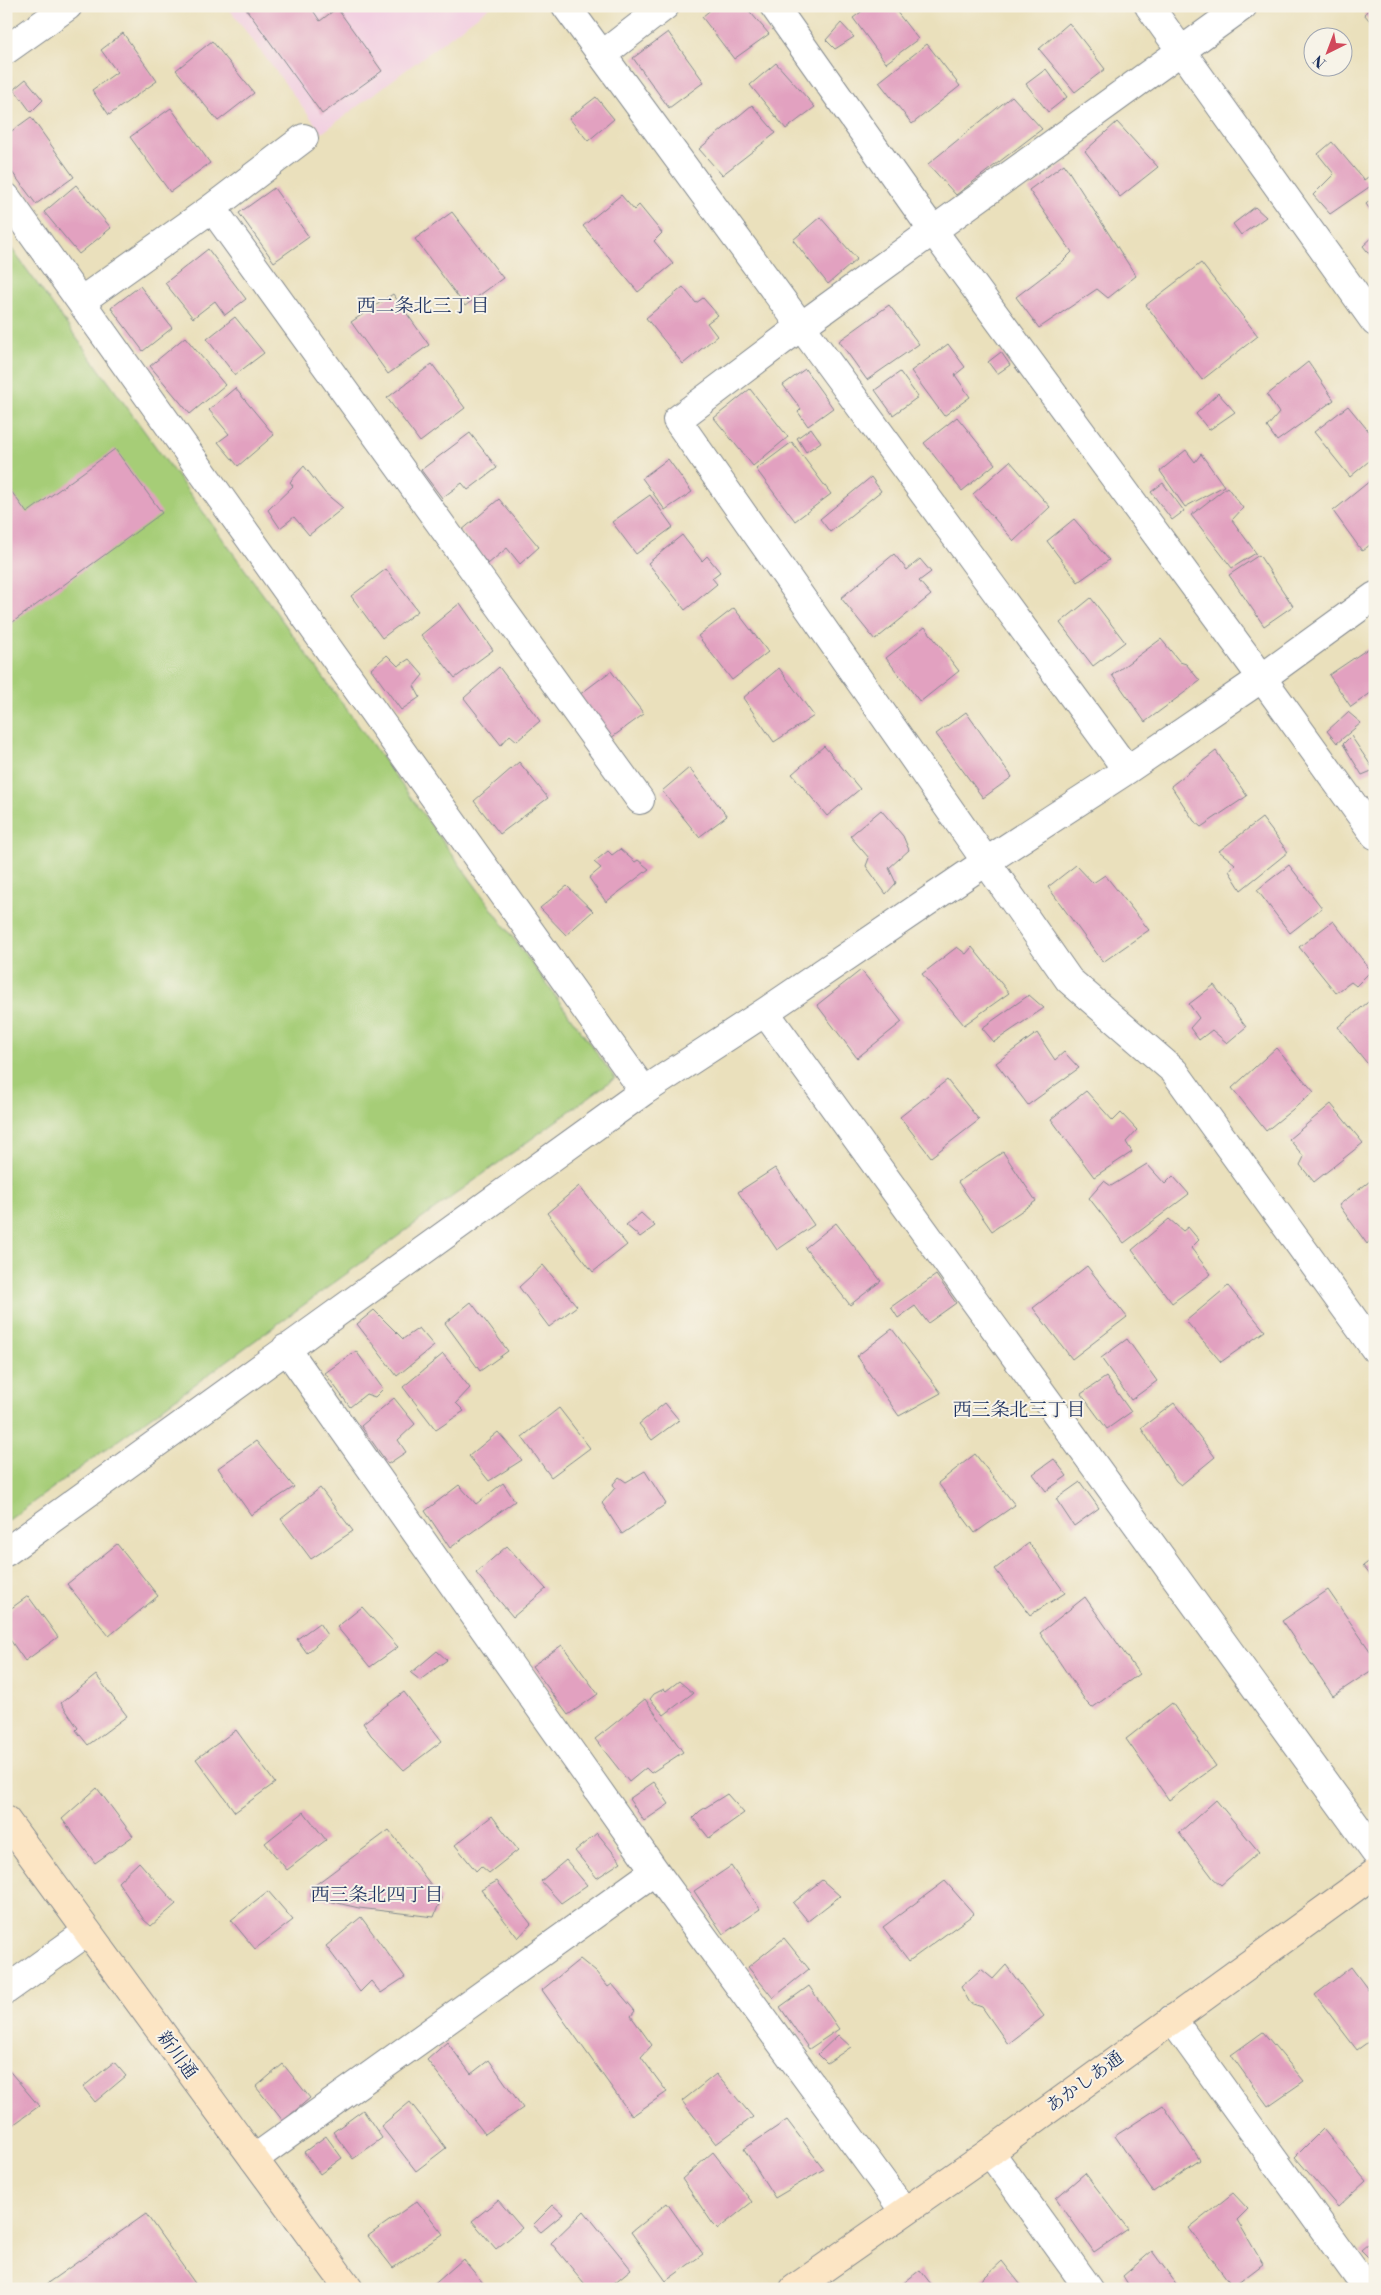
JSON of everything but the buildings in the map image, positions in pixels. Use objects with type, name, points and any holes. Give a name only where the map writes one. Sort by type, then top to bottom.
[{"type":"street","points":[[6,50],[68,6]]},
{"type":"street","points":[[566,6],[1127,770]]},
{"type":"street","points":[[602,55],[665,6]]},
{"type":"street","points":[[774,6],[934,232],[1375,835]]},
{"type":"street","points":[[1149,6],[1375,322]]},
{"type":"street","points":[[1243,6],[934,232],[800,327],[678,420],[1069,980],[1174,1071],[1375,1349]]},
{"type":"street","points":[[81,301],[212,208],[304,138]]},
{"type":"street","points":[[6,197],[644,1091]]},
{"type":"street","points":[[212,208],[640,800]]},
{"type":"street","points":[[6,1552],[644,1091],[765,1012],[987,861],[1127,770],[1262,678],[1375,596]]},
{"type":"street","points":[[765,1012],[1375,1852]]},
{"type":"street","points":[[286,1348],[654,1871],[904,2211]]},
{"type":"street","name":"新川通","points":[[6,1820],[349,2289]]},
{"type":"street","points":[[254,2159],[654,1871]]},
{"type":"street","name":"あかしあ通","points":[[802,2286],[1375,1874]]},
{"type":"street","points":[[6,1990],[87,1932]]},
{"type":"street","points":[[1172,2020],[1367,2289]]},
{"type":"street","points":[[990,2152],[1089,2289]]},
{"type":"shaded area","points":[[227,6],[491,6],[322,133]]},
{"type":"green space","points":[[6,241],[615,1078],[6,1522]]},
{"type":"district","name":"西二条北三丁目","points":[[423,306]]},
{"type":"district","name":"西三条北三丁目","points":[[1019,1410]]},
{"type":"district","name":"西三条北四丁目","points":[[377,1895]]}]
